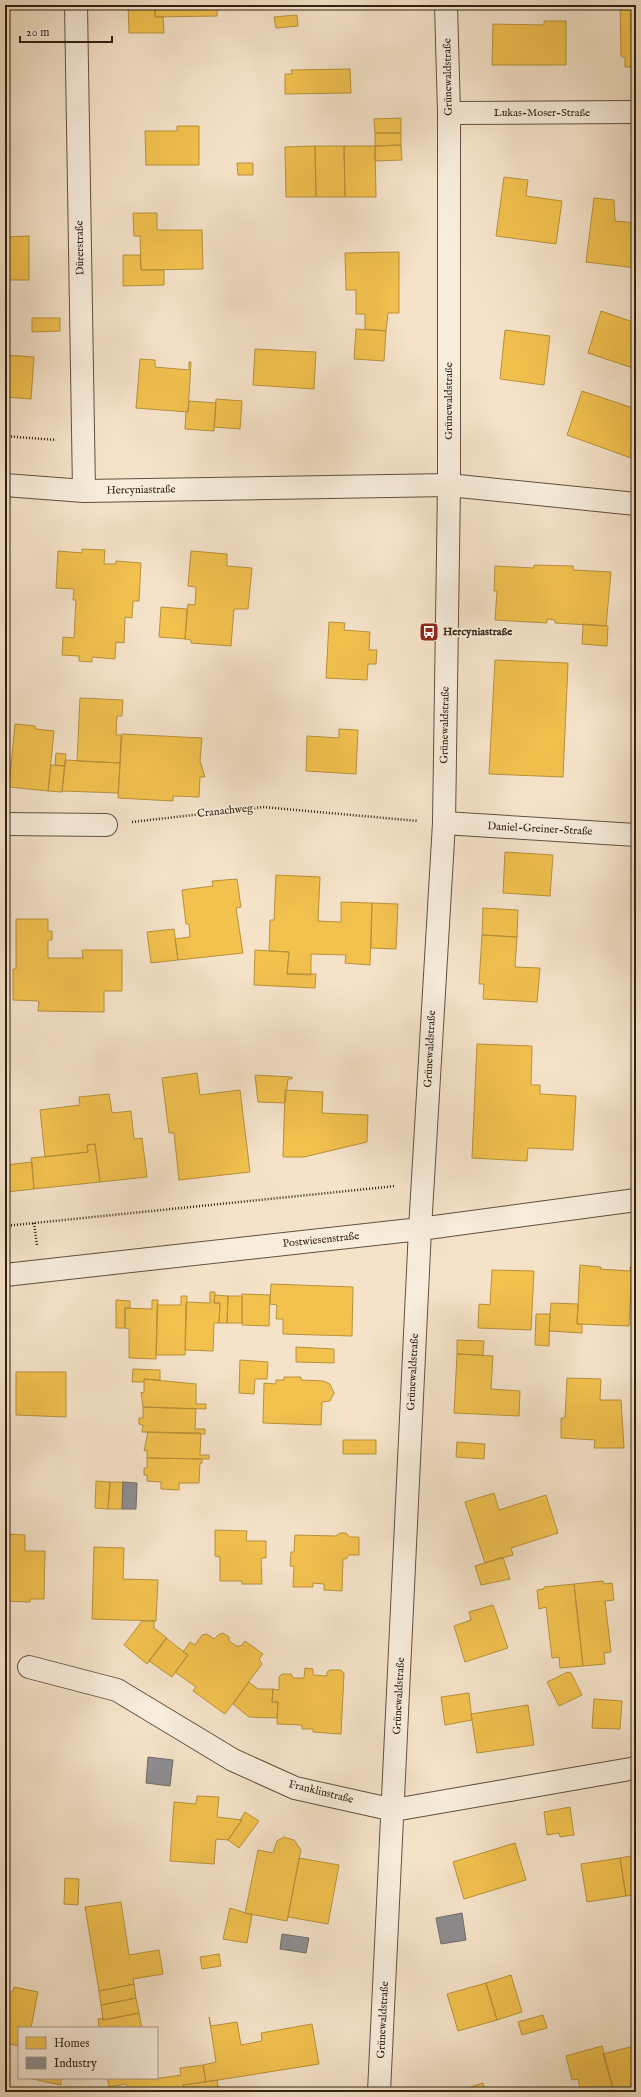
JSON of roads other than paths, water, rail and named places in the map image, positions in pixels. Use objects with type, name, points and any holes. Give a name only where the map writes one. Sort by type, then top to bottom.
[{"type":"street","name":"Dürerstraße","points":[[76,5],[84,491]]},
{"type":"street","name":"Grünewaldstraße","points":[[380,2092],[422,1183],[444,823],[449,485],[449,113],[446,5]]},
{"type":"street","name":"Lukas-Moser-Straße","points":[[449,113],[636,112]]},
{"type":"street","name":"Hercyniastraße","points":[[5,485],[84,491],[449,485],[636,504]]},
{"type":"street","name":"Daniel-Greiner-Straße","points":[[444,823],[636,835]]},
{"type":"street","points":[[5,824],[106,825]]},
{"type":"street","name":"Postwiesenstraße","points":[[5,1275],[420,1229],[636,1200]]},
{"type":"street","name":"Franklinstraße","points":[[29,1667],[117,1690],[232,1760],[295,1788],[394,1810],[636,1768]]},
{"type":"place","name":"Hercyniastraße","points":[[429,632]]}]
